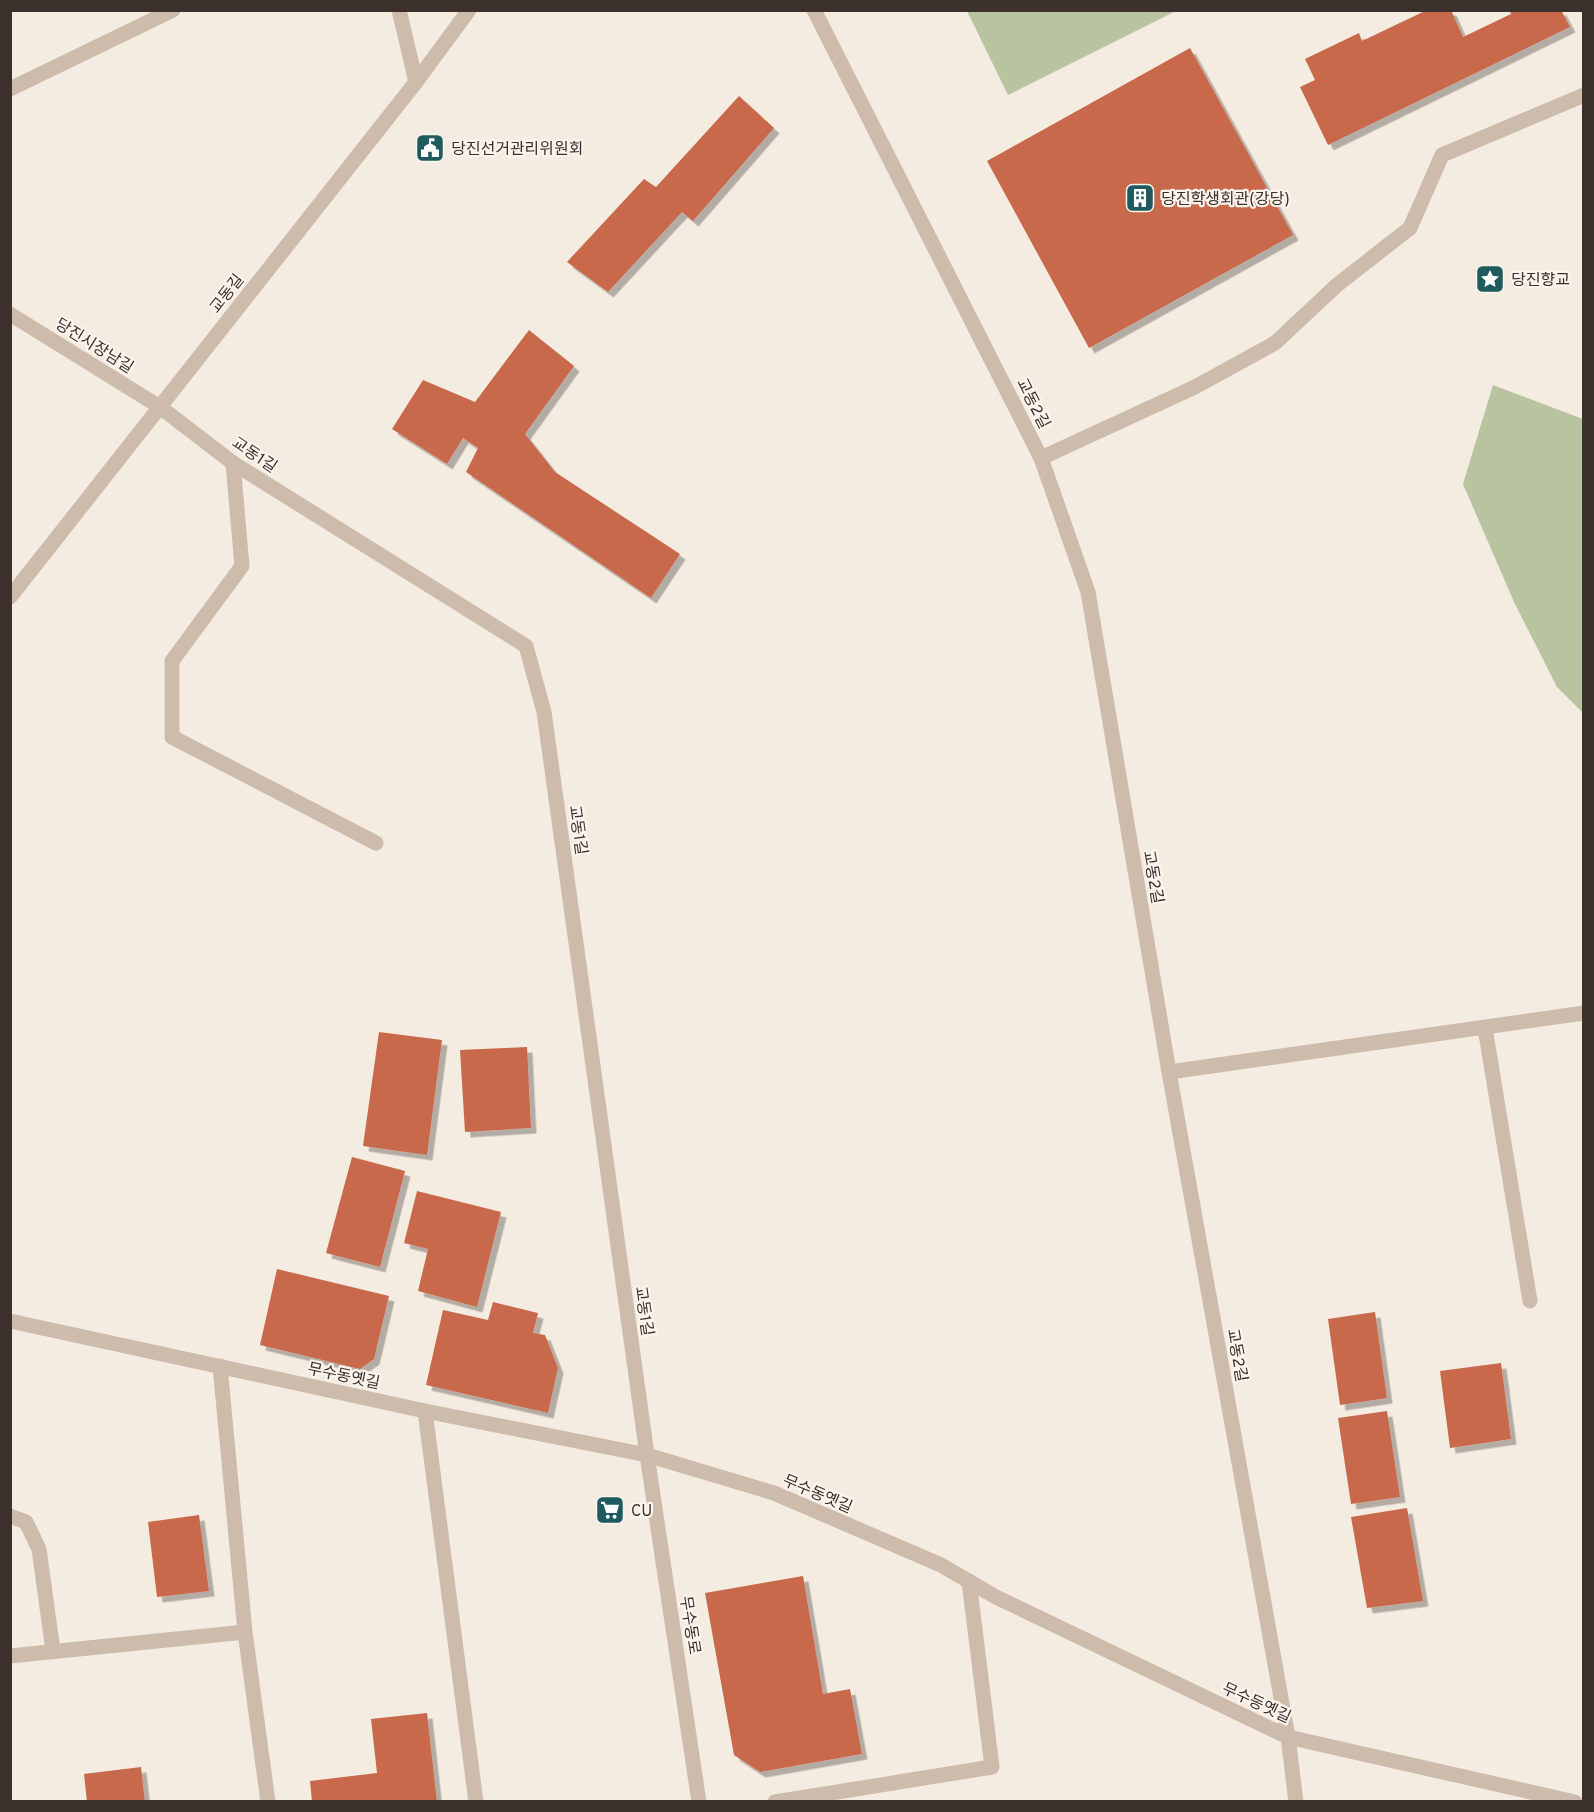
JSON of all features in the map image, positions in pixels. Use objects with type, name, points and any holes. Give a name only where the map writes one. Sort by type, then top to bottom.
[{"type":"street","points":[[10,89],[173,10]]},
{"type":"street","points":[[399,10],[416,82]]},
{"type":"street","name":"교동길","points":[[10,597],[416,82],[469,10]]},
{"type":"street","name":"교동2길","points":[[814,10],[1041,458],[1088,592],[1169,1072],[1288,1737],[1296,1802]]},
{"type":"street","points":[[1041,458],[1195,387],[1275,343],[1337,285],[1410,228],[1442,155],[1584,94]]},
{"type":"street","name":"당진시장남길","points":[[10,314],[160,406]]},
{"type":"street","name":"교동1길","points":[[160,406],[233,463],[526,646],[544,712],[647,1455]]},
{"type":"street","points":[[233,463],[242,566],[172,661],[172,737],[376,843]]},
{"type":"street","points":[[1169,1072],[1584,1013]]},
{"type":"street","points":[[1485,1028],[1530,1301]]},
{"type":"street","name":"무수동옛길","points":[[10,1321],[425,1411],[647,1455],[774,1493],[941,1565],[996,1597],[1288,1737],[1575,1802]]},
{"type":"street","points":[[220,1366],[245,1632],[268,1802]]},
{"type":"street","points":[[425,1411],[476,1802]]},
{"type":"street","name":"무수동로","points":[[647,1455],[699,1802]]},
{"type":"street","points":[[10,1516],[26,1522],[39,1549],[53,1651]]},
{"type":"street","points":[[775,1802],[992,1767],[969,1581]]},
{"type":"street","points":[[10,1656],[245,1632]]},
{"type":"green space","points":[[967,11],[1176,11],[1008,95]]},
{"type":"green space","points":[[1493,385],[1583,419],[1583,713],[1557,687],[1514,602],[1463,484]]},
{"type":"building","points":[[1427,10],[1451,10],[1463,37],[1511,14],[1510,10],[1561,10],[1570,27],[1328,145],[1300,87],[1315,80],[1305,59],[1359,33],[1362,41]]},
{"type":"building","name":"당진학생회관(강당)","points":[[1190,48],[1293,235],[1089,348],[987,161]]},
{"type":"building","points":[[739,96],[774,128],[693,221],[682,212],[608,292],[567,262],[644,179],[656,187]]},
{"type":"building","points":[[529,330],[574,366],[525,434],[555,472],[680,554],[651,598],[466,472],[478,448],[463,438],[447,464],[392,429],[423,380],[475,402]]},
{"type":"building","points":[[379,1032],[442,1040],[427,1155],[363,1146]]},
{"type":"building","points":[[527,1047],[531,1128],[465,1132],[460,1050]]},
{"type":"building","points":[[352,1157],[405,1171],[380,1267],[326,1253]]},
{"type":"building","points":[[417,1191],[501,1212],[477,1307],[418,1291],[428,1249],[404,1243]]},
{"type":"building","points":[[277,1269],[389,1296],[374,1359],[360,1369],[260,1345]]},
{"type":"building","points":[[493,1302],[538,1313],[533,1333],[545,1335],[558,1368],[548,1413],[426,1385],[443,1310],[488,1320]]},
{"type":"building","points":[[1375,1312],[1387,1398],[1340,1405],[1328,1319]]},
{"type":"building","points":[[1501,1363],[1511,1439],[1450,1448],[1440,1371]]},
{"type":"building","points":[[1387,1411],[1400,1497],[1351,1504],[1338,1418]]},
{"type":"building","points":[[1407,1508],[1423,1601],[1367,1608],[1351,1517]]},
{"type":"building","points":[[199,1515],[209,1591],[157,1597],[148,1522]]},
{"type":"building","points":[[803,1576],[823,1694],[850,1689],[862,1754],[760,1772],[734,1755],[705,1593]]},
{"type":"building","points":[[427,1713],[437,1802],[312,1802],[310,1781],[377,1773],[371,1719]]},
{"type":"building","points":[[141,1767],[145,1802],[87,1802],[84,1774]]},
{"type":"place","name":"당진선거관리위원회","points":[[430,148]]},
{"type":"place","name":"당진학생회관(강당)","points":[[1140,198]]},
{"type":"place","name":"당진향교","points":[[1490,279]]},
{"type":"place","name":"CU","points":[[610,1510]]}]
